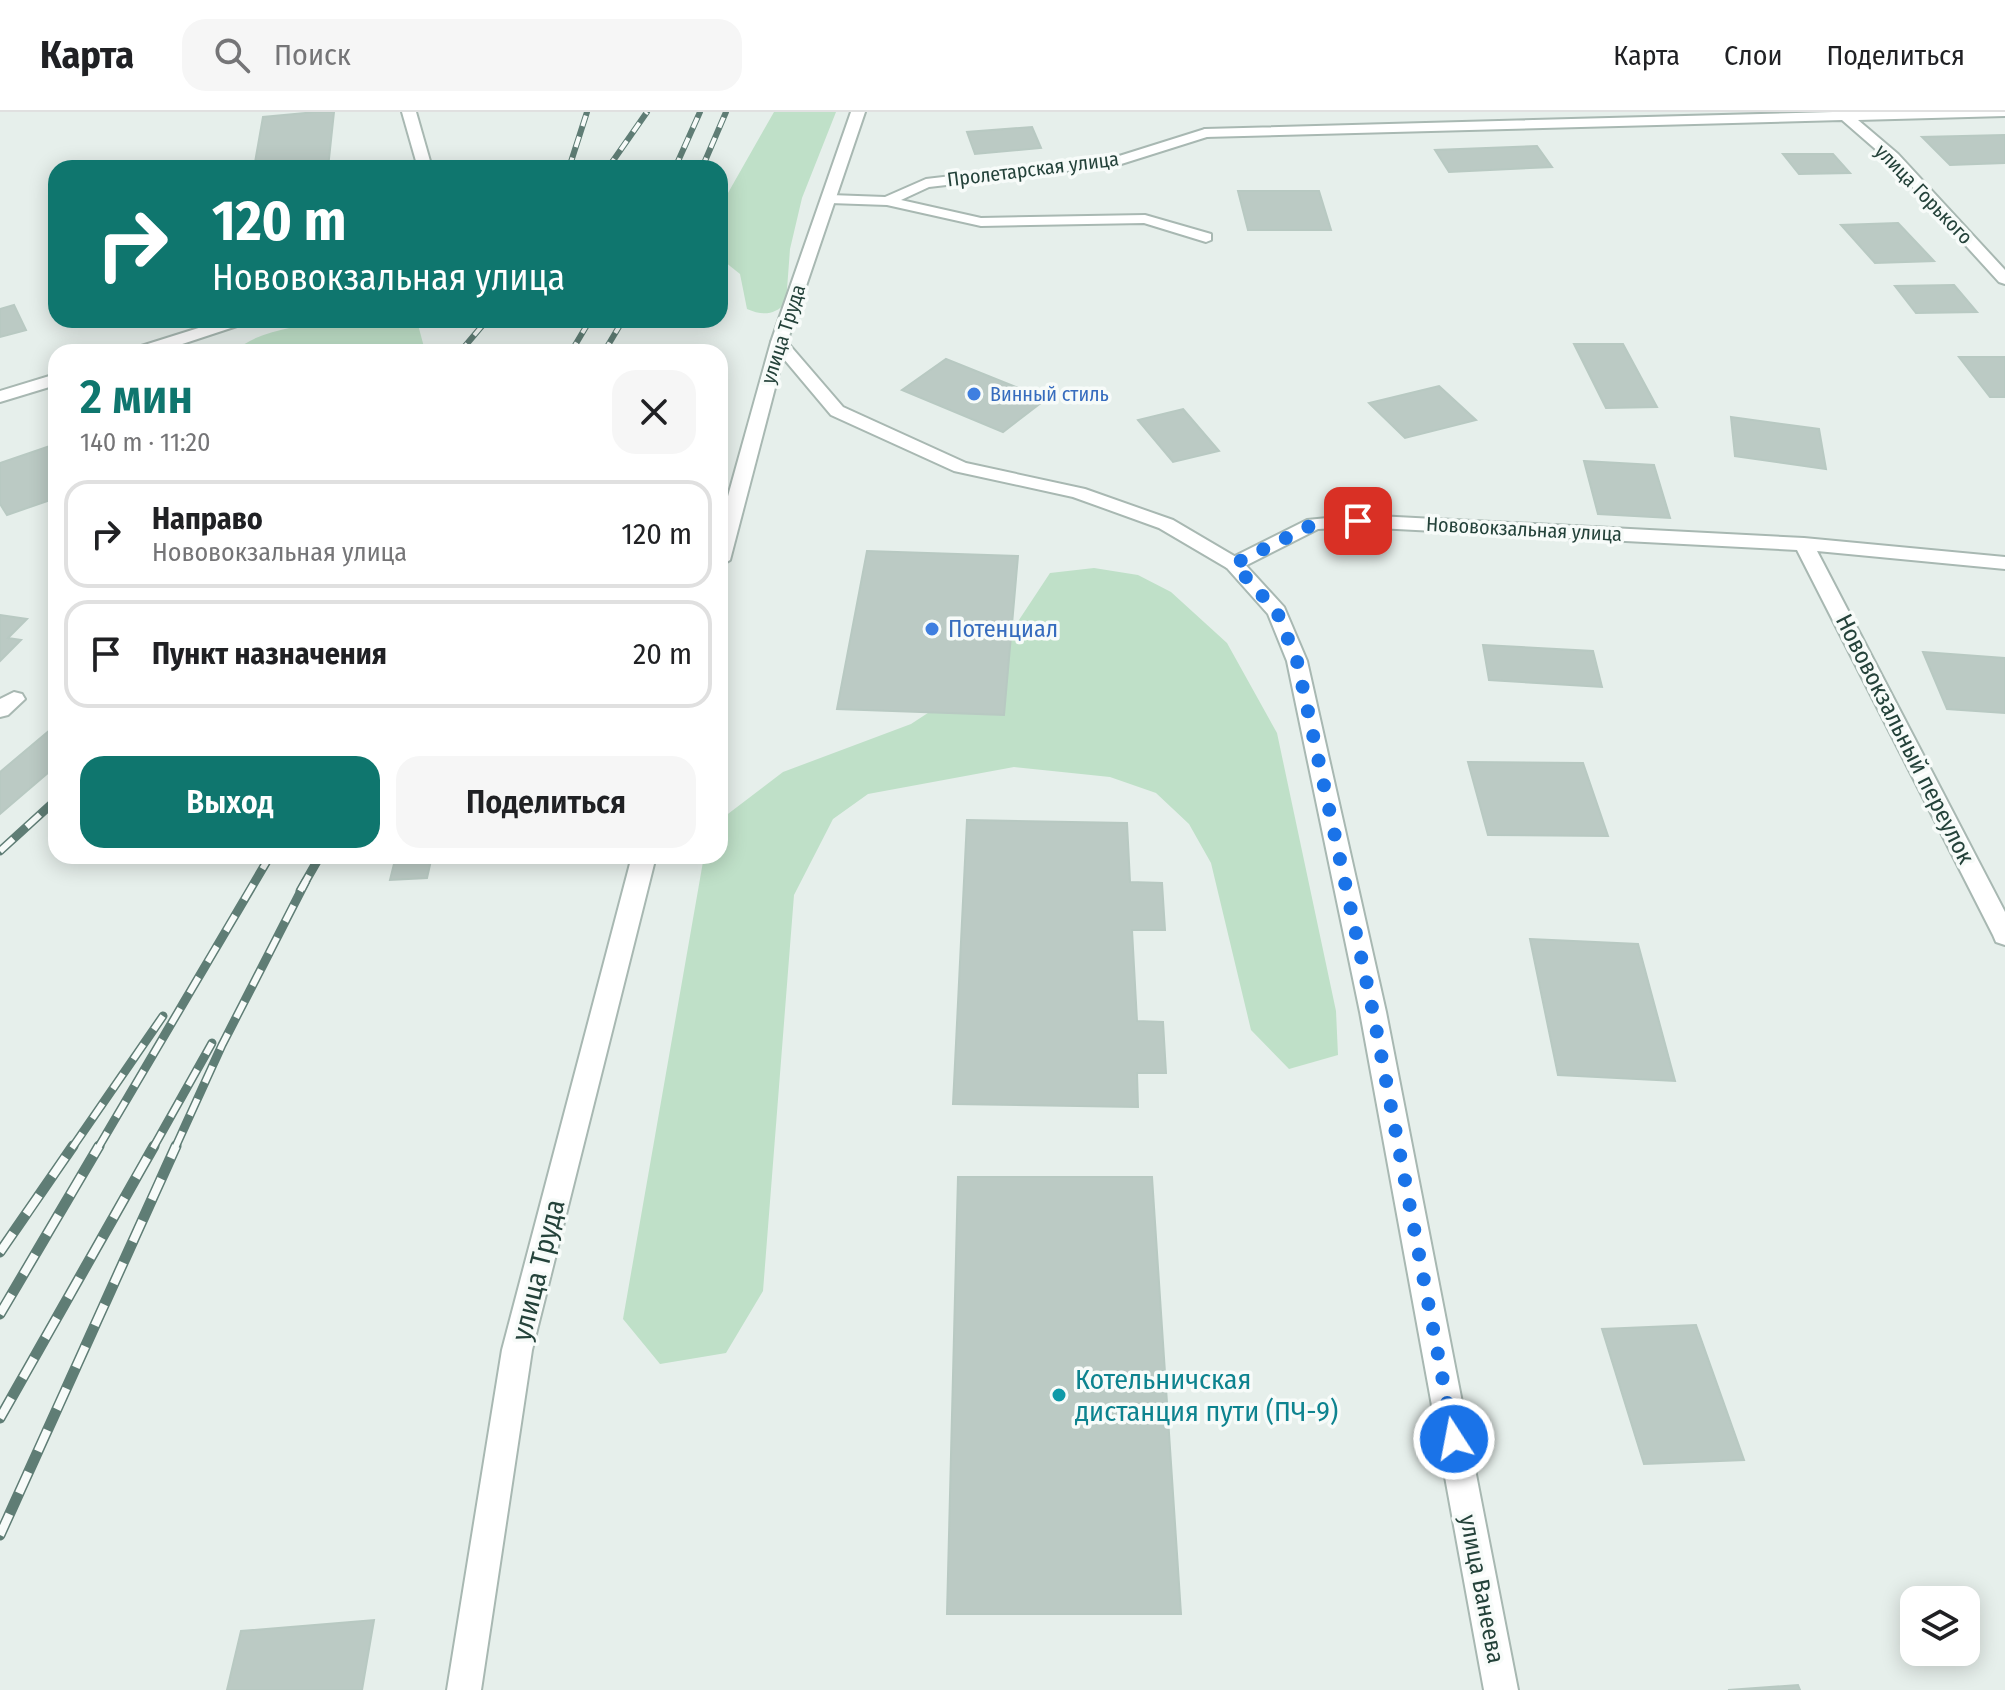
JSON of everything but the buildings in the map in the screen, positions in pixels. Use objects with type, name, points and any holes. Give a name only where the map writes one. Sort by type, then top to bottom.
[{"type":"street","points":[[409,112],[423,160]]},
{"type":"street","name":"улица Труда","points":[[728,530],[779,342],[858,112]]},
{"type":"street","name":"Пролетарская улица","points":[[830,199],[887,201],[926,183],[1118,161],[1205,133],[2005,112]]},
{"type":"street","name":"улица Горького","points":[[1842,114],[1893,157],[2005,279]]},
{"type":"street","points":[[887,201],[981,222],[1145,219],[1206,237]]},
{"type":"street","points":[[166,344],[215,328]]},
{"type":"street","points":[[779,342],[837,411],[960,467],[1078,493],[1166,524],[1234,564]]},
{"type":"street","points":[[0,397],[48,382]]},
{"type":"street","name":"Нововокзальная улица","points":[[1234,564],[1314,524],[1358,521],[1804,544],[2005,563]]},
{"type":"street","name":"Нововокзальный переулок","points":[[1804,544],[2005,935]]},
{"type":"street","name":"улица Ванеева","points":[[1234,564],[1277,612],[1297,661],[1373,1012],[1501,1690]]},
{"type":"street","name":"улица Труда","points":[[464,1690],[517,1350],[642,864]]},
{"type":"green space","points":[[774,112],[836,112],[802,198],[790,249],[786,303],[773,312],[758,313],[747,309],[740,274],[728,264],[728,193]]},
{"type":"green space","points":[[288,328],[419,328],[423,344],[245,344]]},
{"type":"green space","points":[[1094,568],[1138,575],[1171,592],[1227,643],[1277,733],[1336,1011],[1338,1055],[1289,1069],[1251,1030],[1211,863],[1189,824],[1156,793],[1110,777],[1014,767],[868,794],[833,819],[794,895],[763,1291],[726,1353],[660,1364],[623,1319],[703,864],[728,864],[728,814],[783,772],[911,724],[980,679],[1050,573]]},
{"type":"railway","points":[[572,160],[587,112]]},
{"type":"railway","points":[[614,160],[647,112]]},
{"type":"railway","points":[[679,160],[700,112]]},
{"type":"railway","points":[[705,160],[726,112]]},
{"type":"railway","points":[[467,344],[480,328]]},
{"type":"railway","points":[[576,344],[585,328]]},
{"type":"railway","points":[[609,344],[618,328]]},
{"type":"railway","points":[[0,851],[48,807]]},
{"type":"railway","points":[[98,1148],[265,864]]},
{"type":"railway","points":[[300,891],[315,864]]},
{"type":"railway","points":[[175,1148],[222,1045],[306,881]]},
{"type":"railway","points":[[72,1148],[163,1016]]},
{"type":"railway","points":[[153,1148],[212,1043]]},
{"type":"railway","points":[[0,1252],[73,1146]]},
{"type":"railway","points":[[0,1314],[99,1146]]},
{"type":"railway","points":[[0,1418],[154,1146]]},
{"type":"railway","points":[[0,1535],[176,1146]]},
{"type":"place","name":"Винный стиль","points":[[974,394]]},
{"type":"place","name":"Потенциал","points":[[932,629]]},
{"type":"place","name":"Котельничская дистанция пути (ПЧ-9)","points":[[1059,1395]]},
{"type":"route","points":[[1358,521],[1314,524],[1234,564],[1277,612],[1297,661],[1373,1012],[1454,1439]]}]
